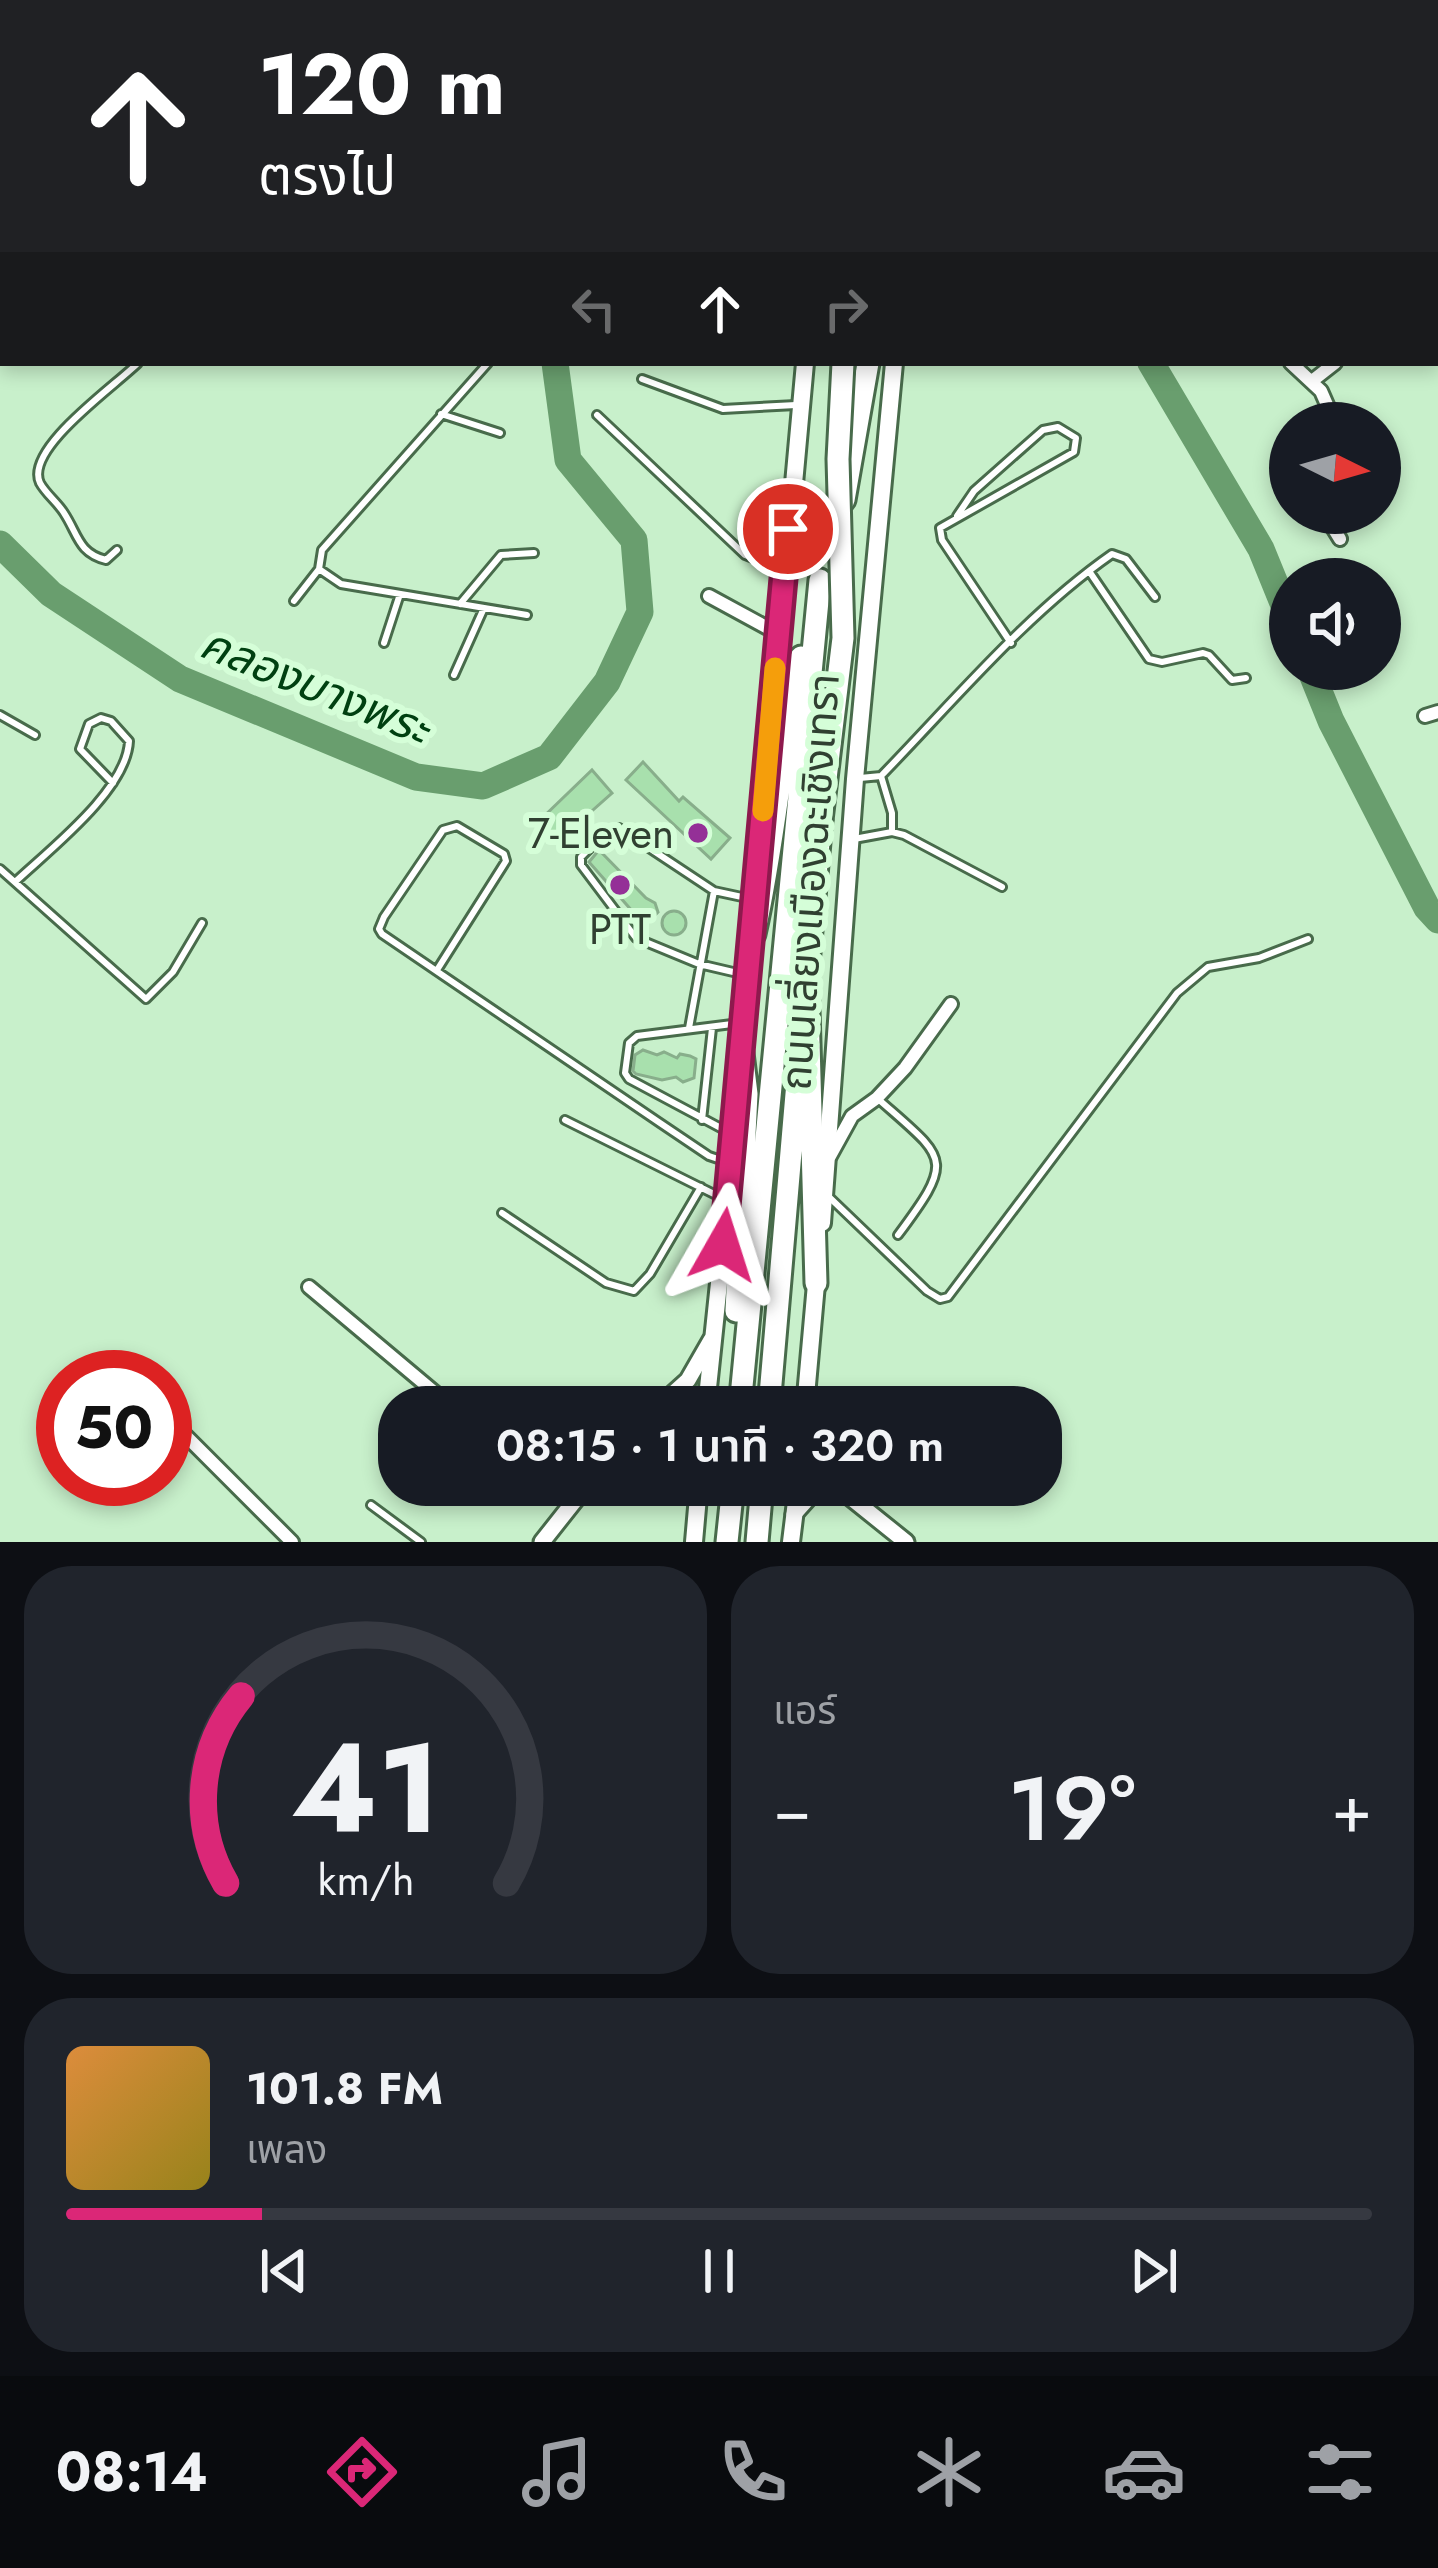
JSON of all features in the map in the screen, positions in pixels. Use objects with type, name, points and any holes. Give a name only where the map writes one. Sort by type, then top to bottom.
[{"type":"highway","points":[[816,1283],[807,975],[842,638],[838,430],[843,366]]},
{"type":"highway","points":[[754,934],[768,872],[787,721],[820,580],[835,542],[867,366]]},
{"type":"highway","name":"ถนนเลี่ยงเมืองฉะเชิงเทรา","points":[[738,1386],[820,580]]},
{"type":"highway","name":"ถนนเลี่ยงเมืองฉะเชิงเทรา","points":[[771,1386],[807,975]]},
{"type":"highway","points":[[737,1386],[747,1094],[742,1053]]},
{"type":"highway","points":[[726,1542],[729,1506]]},
{"type":"highway","points":[[757,1542],[760,1506]]},
{"type":"main road","name":"ถนนเลี่ยงเมืองฉะเชิงเทรา","points":[[709,1386],[805,366]]},
{"type":"main road","name":"ถนนเลี่ยงเมืองฉะเชิงเทรา","points":[[808,1386],[855,779],[895,366]]},
{"type":"main road","points":[[694,1542],[697,1506]]},
{"type":"main road","points":[[790,1542],[795,1506]]},
{"type":"street","points":[[1294,366],[1326,402]]},
{"type":"street","points":[[1312,381],[1331,366]]},
{"type":"street","points":[[1337,534],[1340,538]]},
{"type":"street","points":[[709,596],[777,633]]},
{"type":"street","points":[[827,1160],[852,1116],[877,1099],[905,1068],[951,1004]]},
{"type":"street","points":[[309,1287],[427,1386]]},
{"type":"street","points":[[681,1386],[715,1333]]},
{"type":"street","points":[[192,1441],[292,1542]]},
{"type":"street","points":[[542,1542],[570,1506]]},
{"type":"street","points":[[794,1514],[801,1506]]},
{"type":"street","points":[[862,1506],[906,1542]]},
{"type":"lane","points":[[116,550],[106,560],[81,548],[64,513],[40,483],[38,467],[44,452],[68,425],[135,366]]},
{"type":"lane","points":[[294,601],[319,569],[322,550],[485,366]]},
{"type":"lane","points":[[642,379],[723,409],[800,405]]},
{"type":"lane","points":[[441,414],[500,433]]},
{"type":"lane","points":[[597,415],[745,555],[784,570]]},
{"type":"lane","points":[[957,516],[974,491],[1043,430],[1058,427],[1076,438],[1074,452],[998,498],[943,524],[939,534],[1011,643]]},
{"type":"lane","points":[[460,604],[501,555],[534,554]]},
{"type":"lane","points":[[855,779],[881,776],[1011,643],[1112,554],[1155,597]]},
{"type":"lane","points":[[319,569],[341,584],[527,615]]},
{"type":"lane","points":[[1089,571],[1149,659],[1162,662],[1203,653],[1232,680],[1246,679]]},
{"type":"lane","points":[[384,643],[400,594]]},
{"type":"lane","points":[[454,675],[484,608]]},
{"type":"lane","points":[[0,715],[34,735]]},
{"type":"lane","points":[[15,882],[113,783],[129,741],[111,721],[101,718],[89,724],[80,749],[113,783]]},
{"type":"lane","points":[[881,776],[892,813],[892,832]]},
{"type":"lane","points":[[436,970],[506,861],[504,854],[457,826],[443,830],[379,929],[436,970],[710,1156],[732,1163]]},
{"type":"lane","points":[[750,975],[699,964],[636,938],[580,865],[581,857],[607,831],[619,828],[715,891],[756,900]]},
{"type":"lane","points":[[850,840],[892,832],[1002,887]]},
{"type":"lane","points":[[0,869],[146,999],[173,972],[202,923]]},
{"type":"lane","points":[[689,1028],[715,891]]},
{"type":"lane","points":[[825,1193],[926,1291],[948,1298],[1197,973],[1308,940]]},
{"type":"lane","points":[[735,1136],[625,1073],[629,1043],[637,1036],[744,1023]]},
{"type":"lane","points":[[702,1120],[712,1027]]},
{"type":"lane","points":[[877,1099],[925,1141],[936,1159],[938,1174],[932,1190],[898,1235]]},
{"type":"lane","points":[[565,1120],[727,1201]]},
{"type":"lane","points":[[502,1213],[606,1283],[634,1291],[650,1274],[700,1187]]},
{"type":"lane","points":[[371,1505],[421,1542]]},
{"type":"building","points":[[643,762],[679,801],[683,797],[730,838],[711,859],[626,780]]},
{"type":"building","points":[[592,770],[612,793],[562,847],[539,821]]},
{"type":"building","points":[[599,850],[655,903],[658,912],[645,925],[634,920],[633,912],[589,862]]},
{"type":"building","points":[[674,911],[683,914],[683,932],[674,935],[665,932],[662,923],[665,914]]},
{"type":"building","points":[[643,1050],[696,1059],[694,1078],[683,1082],[676,1077],[662,1080],[636,1074],[635,1055]]},
{"type":"waterway","name":"คลองบางพระ","points":[[0,544],[51,594],[180,679],[416,777],[483,786],[549,757],[607,682],[640,612],[634,540],[568,460],[555,366]]},
{"type":"waterway","name":"คลองบางพระ","points":[[1153,366],[1269,569]]},
{"type":"waterway","name":"คลองบางพระ","points":[[1318,690],[1427,908],[1438,920]]},
{"type":"slow traffic","points":[[763,811],[775,668]]},
{"type":"place","name":"7-Eleven","points":[[698,833]]},
{"type":"place","name":"PTT","points":[[620,885]]},
{"type":"route","points":[[723,1245],[788,529]]}]
